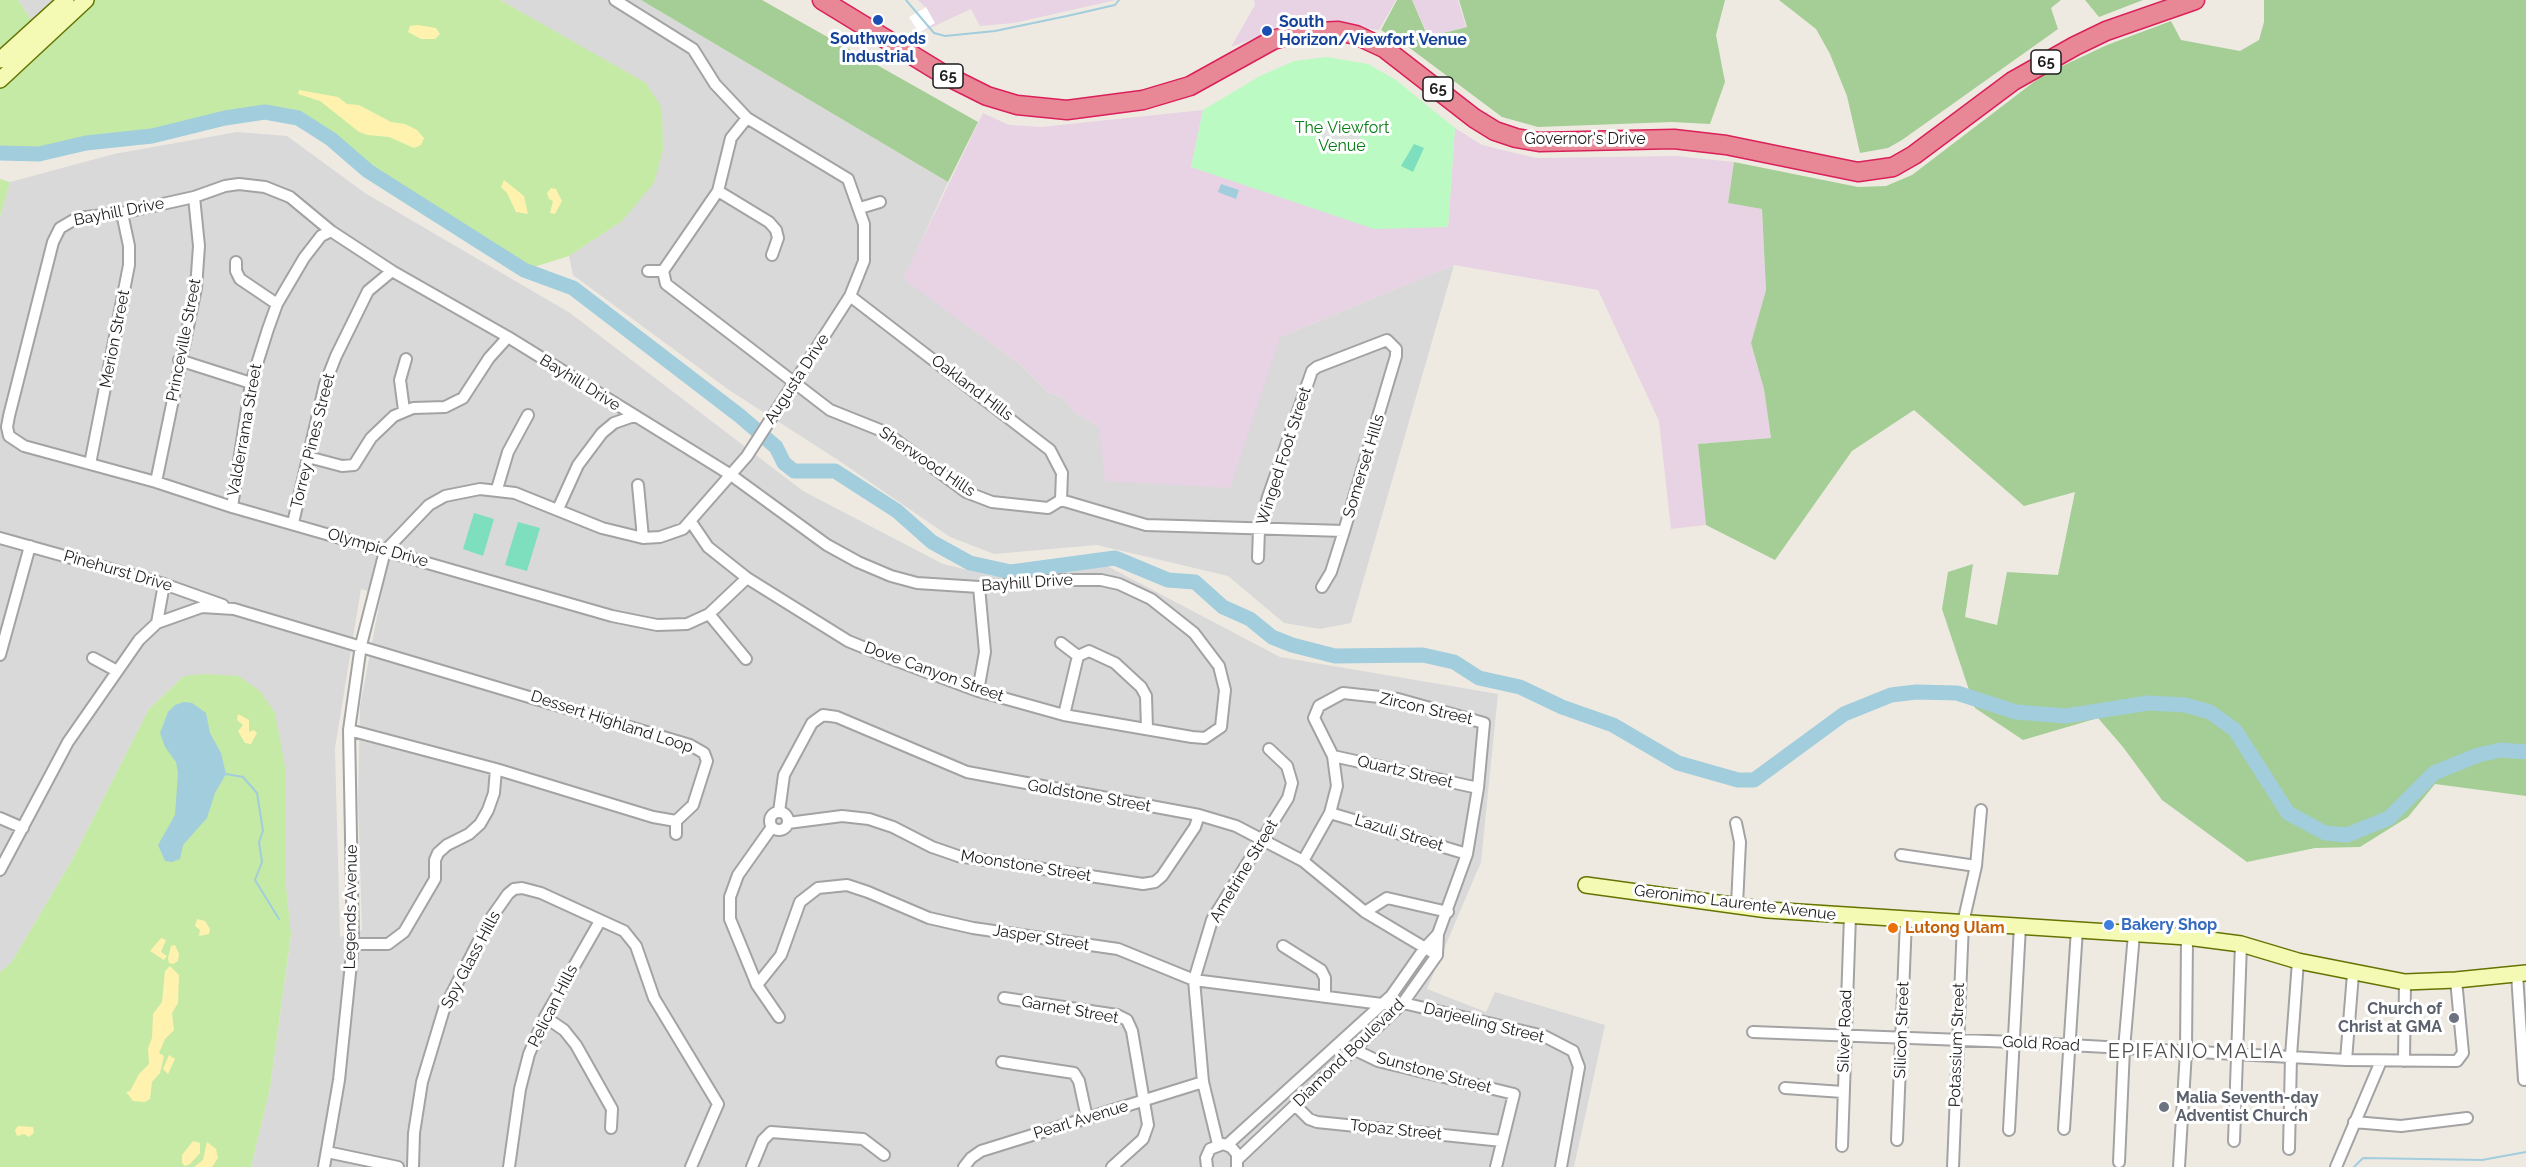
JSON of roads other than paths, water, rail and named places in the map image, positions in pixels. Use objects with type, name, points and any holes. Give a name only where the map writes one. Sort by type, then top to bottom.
[{"type":"highway","name":"Governor's Drive","points":[[822,0],[943,74],[987,96],[1017,105],[1067,110],[1143,100],[1190,86],[1273,40],[1298,33],[1338,31],[1356,35],[1384,48],[1474,118],[1495,131],[1516,138],[1539,142],[1674,139],[1726,145],[1858,172],[1893,167],[1914,155],[2013,81],[2075,46],[2106,31],[2195,0]]},
{"type":"street","points":[[0,60],[66,0]]},
{"type":"street","points":[[0,80],[86,0]]},
{"type":"street","name":"Augusta Drive","points":[[385,551],[429,505],[462,491],[497,489],[558,508],[603,528],[643,538],[672,534],[691,522],[747,456],[850,296],[864,261],[864,224],[860,207],[848,179],[747,118],[724,96],[693,50],[615,0]]},
{"type":"street","points":[[648,271],[663,271],[718,191],[731,138],[747,118]]},
{"type":"street","name":"Bayhill Drive","points":[[5,437],[56,234],[66,222],[77,218],[122,213],[194,197],[225,186],[239,184],[265,186],[290,197],[331,231],[392,271],[508,337],[731,475],[827,545],[883,573],[917,583],[979,587],[1062,580],[1101,580],[1119,584],[1151,599],[1194,633],[1219,666],[1225,690],[1224,716],[1221,727],[1214,734]]},
{"type":"street","points":[[718,191],[769,222],[776,230],[778,238],[772,255]]},
{"type":"street","name":"Princeville Street","points":[[156,482],[198,265],[194,197]]},
{"type":"street","points":[[860,207],[880,202]]},
{"type":"street","name":"Merion Street","points":[[90,464],[129,265],[129,246],[122,213]]},
{"type":"street","name":"Valderrama Street","points":[[232,507],[251,383],[277,304],[314,243],[331,231]]},
{"type":"street","points":[[236,262],[236,272],[240,279],[277,304]]},
{"type":"street","name":"Torrey Pines Street","points":[[293,523],[325,384],[346,332],[368,291],[392,271]]},
{"type":"street","name":"Sherwood Hills","points":[[663,271],[666,284],[830,410],[885,432],[952,484],[978,498],[992,502],[1048,508],[1061,500],[1146,525],[1344,531]]},
{"type":"street","name":"Oakland Hills","points":[[850,296],[1050,450],[1062,473],[1061,500]]},
{"type":"street","points":[[308,457],[351,471],[386,422],[404,410],[445,407],[463,398],[489,358],[508,337]]},
{"type":"street","name":"Winged Foot Street","points":[[1258,558],[1259,530],[1312,371],[1380,342],[1387,340],[1393,344]]},
{"type":"street","name":"Somerset Hills","points":[[1322,587],[1331,572],[1396,356],[1393,344]]},
{"type":"street","points":[[404,410],[400,380],[406,359]]},
{"type":"street","points":[[179,360],[251,383]]},
{"type":"street","points":[[497,489],[508,452],[528,415]]},
{"type":"street","points":[[558,508],[578,465],[602,433],[614,423],[634,416]]},
{"type":"street","name":"Olympic Drive","points":[[5,437],[24,446],[156,482],[232,507],[612,616],[657,625],[687,624],[709,614],[747,578]]},
{"type":"street","points":[[638,485],[643,538]]},
{"type":"street","name":"Dove Canyon Street","points":[[691,522],[708,547],[747,578],[848,640],[978,692],[1064,715],[1192,737],[1205,738],[1214,734]]},
{"type":"street","name":"Pinehurst Drive","points":[[0,538],[164,584],[234,609]]},
{"type":"street","points":[[0,655],[30,546]]},
{"type":"street","name":"Legends Avenue","points":[[324,1167],[339,1080],[353,944],[349,730],[361,645],[385,551]]},
{"type":"street","points":[[157,623],[164,584]]},
{"type":"street","points":[[978,692],[985,652],[979,587]]},
{"type":"street","points":[[0,870],[68,742],[139,640],[157,623],[202,607],[234,609],[361,645]]},
{"type":"street","points":[[709,614],[746,659]]},
{"type":"street","points":[[1060,643],[1078,656]]},
{"type":"street","name":"Dessert Highland Loop","points":[[361,645],[690,745],[704,753],[705,771],[693,805],[676,821]]},
{"type":"street","points":[[1064,715],[1078,656],[1082,652],[1096,654],[1135,679],[1146,696],[1147,729]]},
{"type":"street","points":[[93,658],[117,671]]},
{"type":"street","name":"Zircon Street","points":[[1303,861],[1330,813],[1337,786],[1333,756],[1314,718],[1319,706],[1343,693],[1398,699],[1484,723]]},
{"type":"street","name":"Goldstone Street","points":[[779,812],[784,775],[812,723],[823,715],[837,717],[967,772],[1199,815],[1236,826],[1262,842],[1303,861],[1365,912],[1437,955]]},
{"type":"street","name":"Diamond Boulevard","points":[[1205,1166],[1207,1153],[1223,1144],[1391,996],[1424,949],[1438,934],[1448,912],[1467,854],[1478,788],[1484,723]]},
{"type":"street","points":[[349,730],[496,769],[653,817],[676,821],[676,834]]},
{"type":"street","points":[[1214,734],[1223,742]]},
{"type":"street","points":[[704,753],[712,744]]},
{"type":"street","name":"Ametrine Street","points":[[1223,1144],[1203,1082],[1194,980],[1212,920],[1288,798],[1292,783],[1287,766],[1269,749]]},
{"type":"street","name":"Quartz Street","points":[[1333,756],[1478,788]]},
{"type":"street","points":[[353,944],[388,944],[404,932],[435,879],[435,860],[438,853],[447,845],[469,834],[480,824],[488,810],[494,794],[496,769]]},
{"type":"street","name":"Potassium Street","points":[[1953,1167],[1963,923],[1976,866],[1981,810]]},
{"type":"street","points":[[772,827],[783,830],[788,823],[786,816],[779,812],[770,819],[772,827],[738,875],[730,897],[730,919],[757,985],[779,1017]]},
{"type":"street","name":"Lazuli Street","points":[[1330,813],[1467,854]]},
{"type":"street","name":"Moonstone Street","points":[[788,823],[842,816],[869,819],[893,827],[932,847],[958,856],[1143,884],[1155,882],[1162,876],[1195,827],[1199,815]]},
{"type":"street","points":[[0,818],[23,828]]},
{"type":"street","points":[[1737,823],[1740,842],[1737,905]]},
{"type":"street","points":[[1901,855],[1976,866]]},
{"type":"street","name":"Jasper Street","points":[[757,985],[781,955],[800,902],[818,888],[847,885],[929,918],[973,928],[1118,949],[1194,980],[1382,1004]]},
{"type":"street","name":"Geronimo Laurente Avenue","points":[[1586,885],[1737,905],[1850,916],[2187,937],[2241,944],[2298,962],[2405,982],[2456,981],[2521,973]]},
{"type":"street","name":"Spy Glass Hills","points":[[413,1167],[414,1133],[422,1082],[439,1026],[458,981],[489,921],[508,894],[514,890],[531,890],[624,931],[636,946],[654,998],[718,1104],[691,1167]]},
{"type":"street","points":[[1365,912],[1387,898],[1448,912]]},
{"type":"street","name":"Silver Road","points":[[1842,1146],[1844,1036],[1850,916]]},
{"type":"street","name":"Silicon Street","points":[[1897,1140],[1906,920]]},
{"type":"street","name":"Pelican Hills","points":[[509,1167],[524,1071],[545,1017],[600,921]]},
{"type":"street","points":[[2009,1130],[2020,926]]},
{"type":"street","points":[[2064,1129],[2077,929]]},
{"type":"street","name":"Diamond Boulevard","points":[[1238,1163],[1403,1003],[1437,955],[1438,934]]},
{"type":"street","points":[[2119,1162],[2124,1049],[2134,934]]},
{"type":"street","points":[[2179,1167],[2186,1051],[2187,937]]},
{"type":"street","points":[[2234,1141],[2241,944]]},
{"type":"street","points":[[1283,946],[1321,970],[1325,978],[1325,997]]},
{"type":"street","points":[[2289,1149],[2291,1056],[2298,962]]},
{"type":"street","points":[[2521,973],[2524,1080]]},
{"type":"street","points":[[2346,1060],[2353,974]]},
{"type":"street","points":[[2405,982],[2403,1061],[2461,1058],[2463,1053],[2456,981]]},
{"type":"street","name":"Garnet Street","points":[[1004,998],[1117,1015],[1127,1020],[1132,1031],[1144,1100]]},
{"type":"street","name":"Darjeeling Street","points":[[1382,1004],[1403,1003],[1544,1036],[1573,1051],[1578,1067],[1561,1167]]},
{"type":"street","points":[[545,1017],[564,1029],[576,1045],[612,1109],[611,1128]]},
{"type":"street","name":"Gold Road","points":[[1754,1032],[2403,1061]]},
{"type":"street","name":"Sunstone Street","points":[[1355,1050],[1378,1061],[1514,1094],[1502,1141]]},
{"type":"street","points":[[2336,1164],[2381,1061]]},
{"type":"street","points":[[1002,1062],[1074,1073],[1079,1081],[1087,1118]]},
{"type":"street","name":"Pearl Avenue","points":[[964,1167],[981,1151],[1203,1082]]},
{"type":"street","points":[[1785,1088],[1843,1092]]},
{"type":"street","points":[[1112,1167],[1146,1133],[1148,1125],[1144,1100]]},
{"type":"street","name":"Topaz Street","points":[[1295,1106],[1309,1119],[1317,1122],[1502,1141]]},
{"type":"street","points":[[2354,1122],[2401,1126],[2466,1118]]},
{"type":"street","points":[[752,1167],[763,1140],[771,1132],[863,1139],[884,1155]]},
{"type":"street","points":[[1496,1167],[1502,1141]]},
{"type":"street","points":[[1223,1144],[1235,1150],[1238,1163]]},
{"type":"street","points":[[327,1152],[398,1167]]},
{"type":"water","points":[[1221,184],[1239,190],[1236,199],[1218,192]]},
{"type":"water","points":[[184,702],[192,703],[206,713],[210,733],[221,753],[226,774],[215,793],[207,818],[183,845],[180,859],[172,862],[165,861],[158,845],[175,815],[178,773],[176,762],[165,747],[160,733],[168,712],[175,705]]},
{"type":"waterway","points":[[906,0],[934,33],[945,36],[995,31],[1115,5],[1119,0]]},
{"type":"waterway","points":[[0,153],[39,154],[86,143],[152,136],[225,118],[265,112],[298,118],[331,139],[368,171],[524,270],[573,288],[740,416],[776,447],[784,463],[794,471],[835,471],[897,511],[932,542],[970,563],[1011,572],[1115,558],[1168,580],[1195,582],[1223,607],[1250,619],[1272,637],[1292,645],[1335,656],[1423,655],[1454,662],[1479,678],[1520,687],[1562,707],[1613,725],[1678,763],[1738,780],[1754,780],[1844,714],[1891,695],[1916,692],[1957,693],[2016,712],[2066,716],[2148,703],[2185,705],[2210,712],[2235,730],[2288,813],[2325,833],[2347,835],[2389,818],[2434,773],[2478,755],[2501,750],[2526,752]]},
{"type":"waterway","points":[[226,774],[243,777],[257,793],[263,831],[259,842],[262,862],[255,880],[279,919]]},
{"type":"waterway","points":[[2354,1167],[2363,1158],[2482,1160],[2526,1152]]},
{"type":"place","name":"Southwoods Industrial","points":[[878,20]]},
{"type":"place","name":"South Horizon/Viewfort Venue","points":[[1267,31]]},
{"type":"place","name":"Bakery Shop","points":[[2109,925]]},
{"type":"place","name":"Lutong Ulam","points":[[1893,928]]},
{"type":"place","name":"Church of Christ at GMA","points":[[2454,1018]]},
{"type":"place","name":"Malia Seventh-day Adventist Church","points":[[2164,1107]]},
{"type":"district","name":"EPIFANIO MALIA","points":[[2196,1052]]},
{"type":"park label","name":"The Viewfort Venue","points":[[1342,137]]}]
